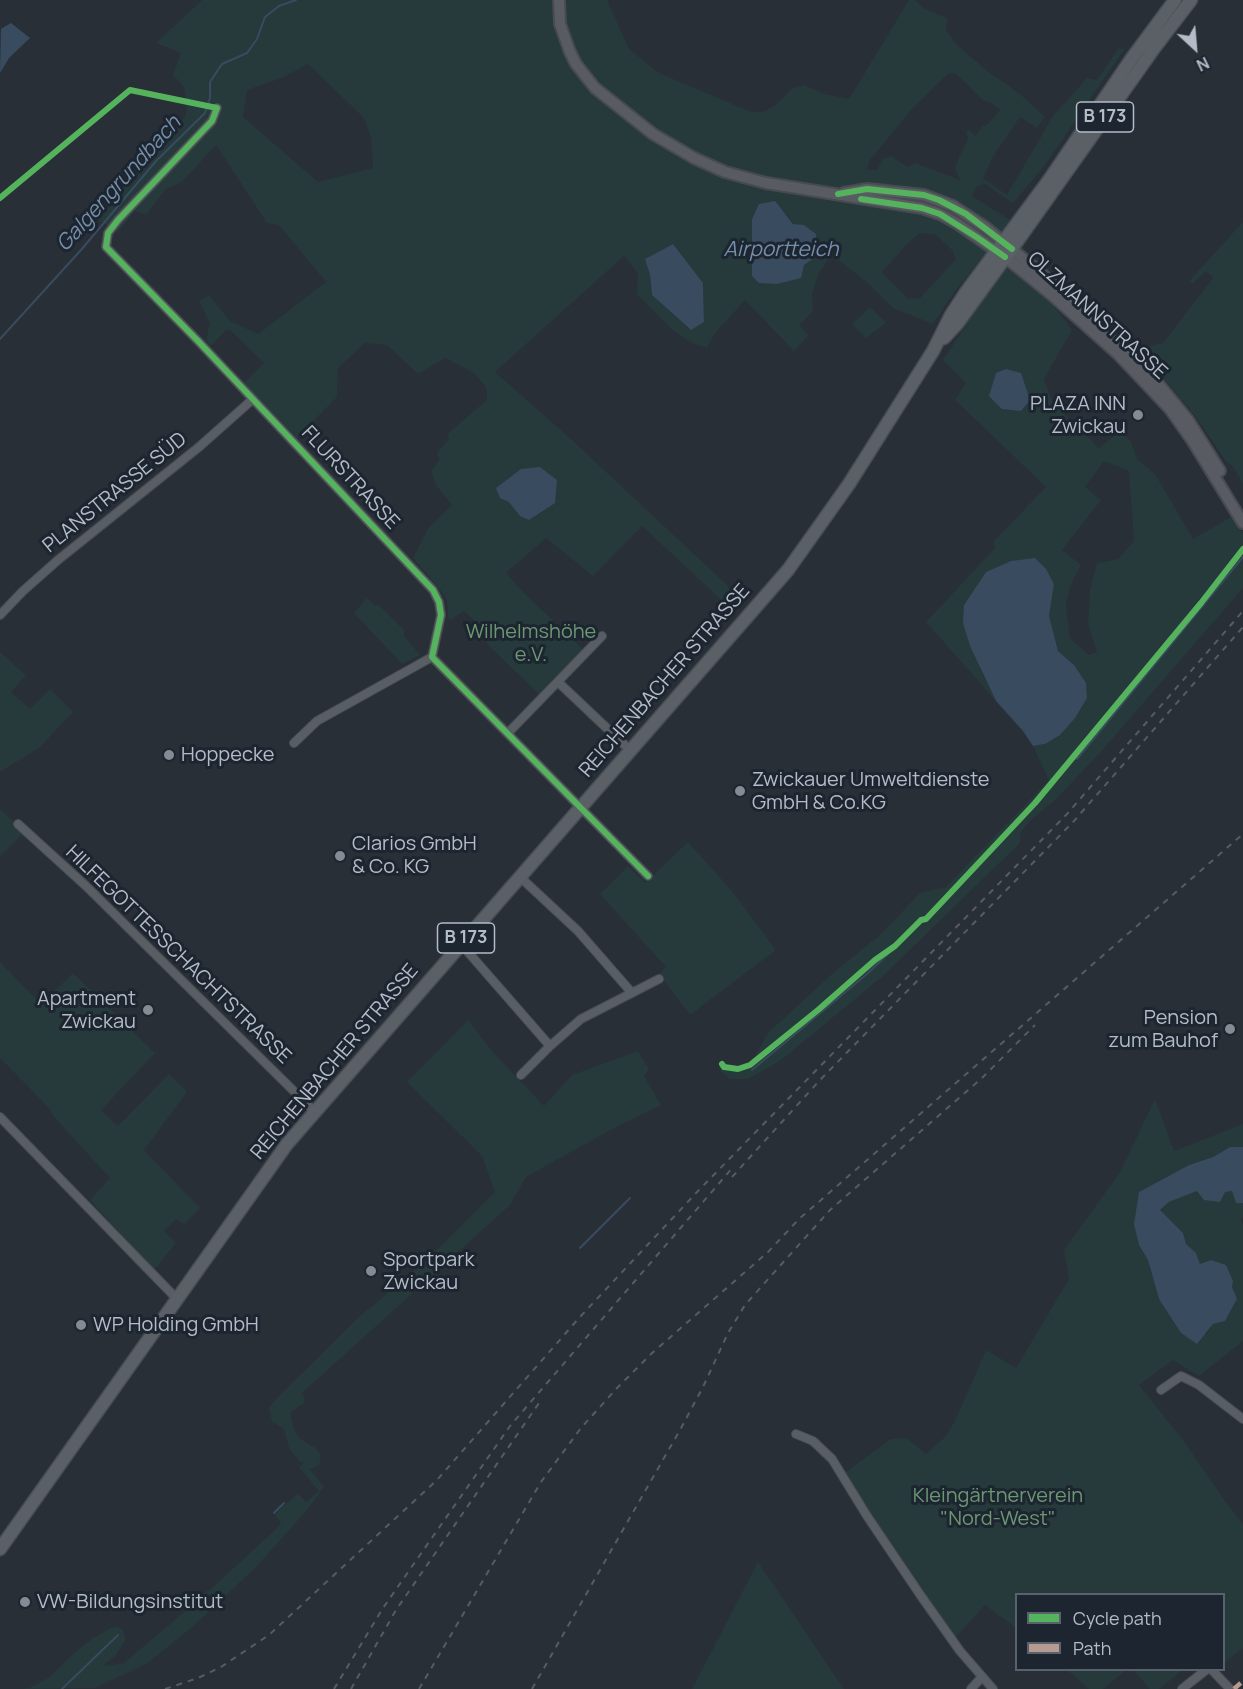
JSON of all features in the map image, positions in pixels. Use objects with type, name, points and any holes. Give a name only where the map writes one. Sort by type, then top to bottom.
[{"type":"main road","points":[[559,0],[562,31],[576,64],[595,88],[653,134],[694,158],[725,172],[766,183],[838,194],[867,189],[924,195],[966,214],[1004,250]]},
{"type":"main road","name":"REICHENBACHER STRASSE","points":[[1004,250],[1132,58],[1175,0]]},
{"type":"main road","name":"REICHENBACHER STRASSE","points":[[0,1549],[273,1163],[314,1111],[758,606],[807,544],[849,484],[933,351],[951,315],[1004,250],[1191,0]]},
{"type":"main road","name":"OLZMANNSTRASSE","points":[[1004,250],[1124,347],[1151,375],[1188,420],[1243,510]]},
{"type":"main road","name":"OLZMANNSTRASSE","points":[[1004,250],[1146,382],[1170,409],[1192,440],[1243,523]]},
{"type":"street","name":"FLURSTRASSE","points":[[217,108],[212,121],[118,220],[108,233],[106,247],[433,590],[439,602],[441,615],[432,657]]},
{"type":"street","name":"PLANSTRASSE SÜD","points":[[0,615],[49,568],[199,447],[253,399]]},
{"type":"street","points":[[508,733],[602,636]]},
{"type":"street","points":[[294,743],[317,721],[432,657],[648,876]]},
{"type":"street","points":[[558,682],[631,751]]},
{"type":"street","name":"HILFEGOTTESSCHACHTSTRASSE","points":[[18,824],[86,886],[314,1111]]},
{"type":"street","points":[[520,876],[578,931],[632,993]]},
{"type":"street","points":[[461,944],[550,1046]]},
{"type":"street","points":[[521,1075],[581,1019],[659,979]]},
{"type":"street","points":[[0,1117],[177,1299]]},
{"type":"street","points":[[1161,1390],[1181,1376],[1199,1385],[1243,1419]]},
{"type":"street","points":[[796,1434],[813,1442],[832,1459],[921,1596],[993,1689]]},
{"type":"street","points":[[1182,1689],[1205,1671]]},
{"type":"street","points":[[1213,1671],[1230,1689]]},
{"type":"street","points":[[971,1689],[982,1677]]},
{"type":"green space","name":"Wilhelmshöhe e.V.","points":[[202,0],[607,0],[629,49],[659,73],[751,112],[763,112],[777,104],[791,89],[804,85],[824,94],[849,99],[909,0],[915,0],[925,9],[947,18],[946,30],[956,44],[986,70],[1020,94],[1045,117],[1037,128],[1020,117],[994,155],[983,178],[1007,195],[1053,116],[1087,78],[1097,80],[1118,49],[1125,48],[1045,165],[1013,203],[985,184],[977,186],[972,196],[1010,220],[933,324],[893,308],[869,284],[833,256],[818,275],[812,294],[813,311],[799,325],[809,335],[794,351],[745,300],[715,333],[707,348],[692,343],[671,329],[637,294],[638,273],[624,256],[495,372],[572,440],[726,584],[739,603],[733,611],[642,526],[593,576],[546,538],[506,573],[583,649],[539,694],[489,646],[481,633],[484,630],[464,611],[450,621],[447,600],[413,558],[429,527],[452,505],[436,485],[431,471],[439,460],[437,453],[449,439],[447,434],[487,400],[486,387],[474,373],[445,358],[418,374],[387,345],[365,343],[338,368],[337,397],[297,438],[244,383],[264,363],[230,330],[226,330],[211,346],[206,340],[210,323],[199,301],[209,295],[230,321],[258,334],[326,282],[279,225],[267,223],[216,145],[182,182],[166,189],[146,215],[135,211],[118,232],[92,216],[122,186],[122,173],[185,117],[187,109],[184,87],[173,75],[181,53],[156,43]],"holes":[[[308,64],[364,118],[371,138],[373,168],[318,182],[243,117],[247,90],[282,78]],[[949,73],[956,74],[984,101],[990,102],[1000,110],[975,136],[970,130],[966,131],[968,139],[955,169],[960,180],[915,163],[907,167],[892,156],[883,159],[877,170],[867,170],[870,160],[912,109]],[[759,204],[787,215],[817,255],[804,265],[753,247],[752,219]],[[921,233],[936,235],[952,250],[956,259],[920,298],[908,299],[882,272],[909,242]],[[673,244],[703,283],[704,321],[690,330],[652,295],[646,259]]]},
{"type":"green space","points":[[1243,222],[1243,484],[1232,465],[1227,463],[1196,417],[1138,348],[1163,343],[1213,278],[1206,271],[1192,284],[1189,281]]},
{"type":"green space","points":[[1007,268],[1053,305],[1072,330],[1044,379],[1053,403],[1099,448],[1121,430],[1131,442],[1137,459],[1155,474],[1193,539],[1233,516],[1243,534],[1243,588],[1099,754],[1055,800],[1032,819],[1020,833],[1020,843],[882,977],[780,1061],[748,1079],[730,1079],[720,1071],[724,1067],[738,1069],[753,1060],[768,1033],[833,973],[881,934],[920,893],[946,887],[1049,780],[1033,746],[1045,744],[1074,665],[1058,651],[1053,633],[1049,616],[1054,584],[986,572],[964,605],[980,668],[996,701],[926,622],[995,548],[993,542],[1046,487],[955,400],[966,383],[943,360],[983,299]],"holes":[[[1104,461],[1129,471],[1134,541],[1118,559],[1097,563],[1090,590],[1088,624],[1097,652],[1089,655],[1070,638],[1066,604],[1071,584],[1081,565],[1062,550],[1101,500],[1085,487]]]},
{"type":"green space","points":[[870,307],[886,323],[866,338],[852,324]]},
{"type":"green space","points":[[367,598],[375,605],[379,605],[404,630],[404,636],[420,655],[402,664],[354,613]]},
{"type":"green space","points":[[0,652],[26,675],[11,692],[30,709],[50,689],[73,712],[39,748],[0,772]]},
{"type":"green space","points":[[0,809],[25,832],[0,856]]},
{"type":"green space","points":[[688,842],[732,891],[776,950],[690,1015],[659,974],[666,967],[600,894],[628,866],[645,883]]},
{"type":"green space","points":[[0,962],[41,1004],[73,973],[155,1053],[101,1110],[118,1126],[169,1074],[187,1092],[144,1150],[200,1208],[184,1225],[176,1219],[164,1231],[176,1243],[154,1270],[90,1200],[110,1178],[54,1117],[49,1108],[0,1058]]},
{"type":"green space","points":[[468,1020],[492,1051],[544,1106],[572,1075],[638,1051],[649,1069],[644,1076],[661,1105],[614,1128],[526,1177],[510,1205],[301,1394],[304,1396],[304,1403],[290,1413],[293,1427],[299,1438],[317,1449],[321,1456],[319,1465],[310,1469],[324,1487],[307,1510],[258,1565],[210,1611],[146,1664],[95,1688],[23,1689],[50,1677],[75,1652],[93,1638],[115,1626],[122,1629],[126,1639],[116,1655],[103,1666],[124,1663],[201,1598],[276,1529],[281,1523],[275,1515],[281,1508],[298,1494],[306,1502],[319,1491],[299,1467],[304,1463],[299,1461],[289,1448],[284,1429],[272,1422],[269,1407],[360,1316],[426,1261],[495,1192],[482,1156],[407,1082]]},
{"type":"green space","name":"Kleingärtnerverein \"Nord-West\"","points":[[1155,1099],[1174,1151],[1243,1124],[1243,1147],[1230,1147],[1213,1157],[1189,1165],[1139,1192],[1139,1245],[1148,1259],[1159,1299],[1206,1335],[1213,1324],[1225,1321],[1237,1299],[1200,1264],[1196,1253],[1186,1244],[1183,1233],[1160,1211],[1169,1202],[1197,1191],[1232,1191],[1236,1203],[1243,1203],[1241,1220],[1243,1225],[1243,1341],[1199,1376],[1173,1360],[1139,1385],[1183,1440],[1243,1524],[1243,1648],[1226,1662],[1225,1593],[1015,1593],[1015,1627],[985,1605],[956,1637],[872,1521],[843,1474],[891,1439],[907,1438],[926,1454],[945,1437],[955,1421],[986,1350],[1016,1368],[1069,1279],[1064,1250],[1120,1172]]},
{"type":"green space","points":[[758,1562],[844,1689],[692,1689]]},
{"type":"green space","points":[[1068,1671],[1125,1671],[1103,1689],[1089,1689]]},
{"type":"green space","points":[[1134,1671],[1182,1671],[1159,1689],[1150,1689]]},
{"type":"water","points":[[11,23],[30,38],[9,58],[0,73],[1,29]]},
{"type":"water","name":"Airportteich","points":[[775,201],[793,224],[804,225],[816,234],[817,256],[804,265],[801,278],[777,284],[759,283],[752,276],[752,219],[759,204]]},
{"type":"water","points":[[673,244],[703,283],[704,322],[691,330],[652,295],[650,275],[645,259]]},
{"type":"water","points":[[1006,369],[1021,373],[1030,400],[1021,411],[1002,409],[989,396],[996,373]]},
{"type":"water","points":[[540,467],[557,480],[555,503],[529,520],[520,516],[509,502],[500,498],[496,488],[521,469]]},
{"type":"water","points":[[1035,558],[1046,569],[1054,584],[1049,616],[1058,651],[1074,665],[1086,683],[1087,698],[1075,718],[1060,735],[1045,744],[1033,746],[1023,731],[996,701],[970,646],[963,623],[964,605],[986,572],[1011,561]]},
{"type":"water","points":[[1230,1147],[1243,1147],[1243,1203],[1236,1203],[1232,1191],[1225,1192],[1220,1202],[1204,1200],[1197,1191],[1169,1202],[1160,1210],[1183,1233],[1186,1244],[1196,1253],[1200,1264],[1211,1260],[1226,1265],[1233,1281],[1232,1287],[1237,1299],[1225,1321],[1213,1324],[1197,1344],[1181,1333],[1159,1299],[1148,1260],[1139,1245],[1134,1224],[1139,1192],[1189,1165],[1213,1157]]},
{"type":"waterway","name":"Galgengrundbach","points":[[0,339],[81,250],[156,161],[205,113],[210,98],[210,82],[222,64],[247,53],[257,39],[265,17],[279,6],[296,0]]},
{"type":"waterway","points":[[1077,759],[1243,557]]},
{"type":"waterway","points":[[752,1070],[867,974],[923,921]]},
{"type":"waterway","points":[[580,1248],[630,1198]]},
{"type":"waterway","points":[[274,1513],[284,1503]]},
{"type":"waterway","points":[[62,1689],[118,1635]]},
{"type":"railway","points":[[165,1689],[198,1678],[221,1667],[269,1635],[437,1480],[579,1318],[698,1191],[1067,814],[1243,611]]},
{"type":"railway","points":[[732,1177],[820,1080],[1074,821],[1243,627]]},
{"type":"railway","points":[[419,1689],[541,1482],[581,1428],[617,1388],[651,1354],[768,1252],[799,1219],[1243,834]]},
{"type":"railway","points":[[532,1689],[680,1430],[728,1333],[745,1305],[830,1210],[982,1078],[1035,1025]]},
{"type":"railway","points":[[334,1689],[383,1608],[510,1426],[734,1166]]},
{"type":"railway","points":[[351,1689],[396,1610],[539,1403]]},
{"type":"marked path","points":[[1234,1689],[1243,1681]]},
{"type":"cycle path","points":[[0,198],[130,90],[217,108],[212,121],[118,220],[108,233],[106,247],[433,590],[439,602],[441,615],[432,657],[648,876]]},
{"type":"cycle path","points":[[838,194],[867,189],[924,195],[966,214],[1012,249]]},
{"type":"cycle path","points":[[861,199],[922,208],[940,214],[1005,257]]},
{"type":"cycle path","points":[[722,1064],[724,1067],[738,1069],[750,1065],[875,960],[895,946],[921,920],[926,919],[1035,803],[1243,549]]},
{"type":"place","name":"PLAZA INN Zwickau","points":[[1138,415]]},
{"type":"place","name":"Hoppecke","points":[[169,755]]},
{"type":"place","name":"Zwickauer Umweltdienste GmbH & Co.KG","points":[[740,791]]},
{"type":"place","name":"Clarios GmbH & Co. KG","points":[[340,856]]},
{"type":"place","name":"Apartment Zwickau","points":[[148,1010]]},
{"type":"place","name":"Pension zum Bauhof","points":[[1230,1029]]},
{"type":"place","name":"Sportpark Zwickau","points":[[371,1271]]},
{"type":"place","name":"WP Holding GmbH","points":[[81,1325]]},
{"type":"place","name":"VW-Bildungsinstitut","points":[[25,1602]]}]
